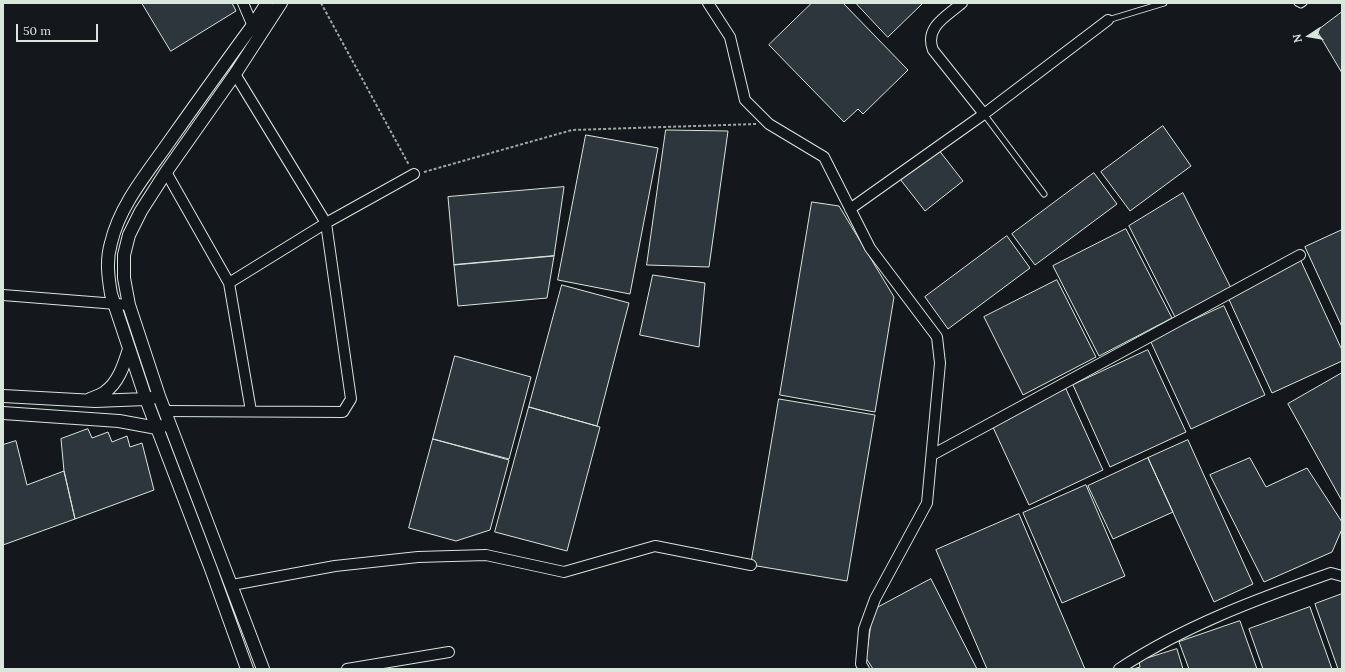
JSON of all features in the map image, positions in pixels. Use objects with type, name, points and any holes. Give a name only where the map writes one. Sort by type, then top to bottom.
[{"type":"street","points":[[243,3],[258,38]]},
{"type":"street","points":[[247,669],[146,399],[129,349],[114,304],[108,278],[108,260],[115,230],[126,206],[267,3]]},
{"type":"street","points":[[263,669],[159,396],[129,305],[124,278],[124,255],[129,235],[141,211],[166,172],[236,74],[281,3]]},
{"type":"street","points":[[708,3],[730,37],[745,100],[769,124],[824,157],[870,248],[937,337],[940,363],[927,503],[875,599],[864,629],[861,664],[864,669]]},
{"type":"street","points":[[962,3],[934,27],[931,34],[931,44],[933,50],[984,114]]},
{"type":"street","points":[[850,209],[984,114],[1108,20]]},
{"type":"street","points":[[165,411],[343,412],[351,399],[326,223],[236,74]]},
{"type":"street","points":[[166,172],[229,284],[251,412]]},
{"type":"street","points":[[229,284],[326,223],[414,174]]},
{"type":"street","points":[[932,455],[1300,255]]},
{"type":"street","points":[[3,295],[129,305]]},
{"type":"street","points":[[87,400],[105,392],[114,383],[121,373],[129,349]]},
{"type":"street","points":[[3,396],[87,400],[146,399],[159,396]]},
{"type":"street","points":[[3,413],[119,421],[157,428],[170,423]]},
{"type":"street","points":[[232,586],[335,566],[433,557],[486,555],[564,572],[655,546],[751,564]]},
{"type":"street","points":[[1119,669],[1141,655],[1193,627],[1242,606],[1331,573],[1342,576]]},
{"type":"street","points":[[347,669],[449,652]]},
{"type":"lane","points":[[1108,20],[1164,3]]},
{"type":"lane","points":[[1297,3],[1301,5],[1304,3]]},
{"type":"lane","points":[[984,114],[1044,194]]},
{"type":"path","points":[[321,3],[414,174],[572,130],[769,124]]},
{"type":"building","points":[[142,3],[232,3],[236,11],[171,51]]},
{"type":"building","points":[[812,3],[843,3],[908,70],[863,114],[858,109],[844,122],[769,45]]},
{"type":"building","points":[[856,3],[923,3],[888,37]]},
{"type":"building","points":[[1342,12],[1342,73],[1317,31]]},
{"type":"building","points":[[1163,126],[1191,166],[1130,211],[1101,172]]},
{"type":"building","points":[[666,130],[728,131],[709,267],[647,265]]},
{"type":"building","points":[[586,135],[658,148],[630,294],[558,280]]},
{"type":"building","points":[[938,149],[963,181],[925,211],[900,179]]},
{"type":"building","points":[[1094,173],[1117,204],[1035,265],[1012,234]]},
{"type":"building","points":[[564,187],[554,256],[454,265],[448,197]]},
{"type":"building","points":[[1183,193],[1231,288],[1175,317],[1129,226]]},
{"type":"building","points":[[812,202],[839,206],[894,297],[875,412],[780,395]]},
{"type":"building","points":[[1126,229],[1172,318],[1099,356],[1053,266]]},
{"type":"building","points":[[1342,230],[1342,327],[1305,247]]},
{"type":"building","points":[[1007,236],[1030,268],[948,329],[925,297]]},
{"type":"building","points":[[554,256],[547,298],[458,306],[454,265]]},
{"type":"building","points":[[1300,259],[1342,350],[1342,361],[1272,393],[1226,293]]},
{"type":"building","points":[[653,275],[705,283],[699,347],[640,335]]},
{"type":"building","points":[[1057,280],[1096,357],[1023,395],[984,317]]},
{"type":"building","points":[[562,285],[629,303],[597,426],[529,407]]},
{"type":"building","points":[[1224,306],[1265,395],[1191,429],[1150,340]]},
{"type":"building","points":[[1148,350],[1186,432],[1110,467],[1073,385]]},
{"type":"building","points":[[455,356],[531,377],[509,459],[433,439]]},
{"type":"building","points":[[1342,373],[1342,501],[1288,404]]},
{"type":"building","points":[[1066,389],[1103,470],[1029,505],[991,423]]},
{"type":"building","points":[[779,399],[875,415],[847,581],[751,565]]},
{"type":"building","points":[[529,407],[600,427],[567,551],[495,532]]},
{"type":"building","points":[[88,429],[92,438],[108,432],[112,442],[127,436],[130,447],[142,443],[154,490],[75,519],[64,471],[61,439]]},
{"type":"building","points":[[433,439],[509,460],[490,530],[456,541],[409,528]]},
{"type":"building","points":[[1188,440],[1253,584],[1214,602],[1148,458]]},
{"type":"building","points":[[16,441],[27,485],[64,471],[75,519],[3,545],[3,445]]},
{"type":"building","points":[[1148,458],[1173,512],[1113,539],[1088,486]]},
{"type":"building","points":[[1250,458],[1266,487],[1307,468],[1342,522],[1342,529],[1332,552],[1264,582],[1210,475]]},
{"type":"building","points":[[1086,485],[1125,576],[1062,603],[1023,513]]},
{"type":"building","points":[[1019,514],[1085,669],[987,669],[936,550]]},
{"type":"building","points":[[931,579],[977,669],[873,669],[866,658],[873,610]]},
{"type":"building","points":[[1342,594],[1342,669],[1338,669],[1315,604]]},
{"type":"building","points":[[1310,607],[1332,669],[1263,669],[1249,629]]},
{"type":"building","points":[[1240,621],[1257,669],[1189,669],[1179,642]]},
{"type":"building","points":[[1177,649],[1183,669],[1133,669],[1140,667],[1139,661]]}]
